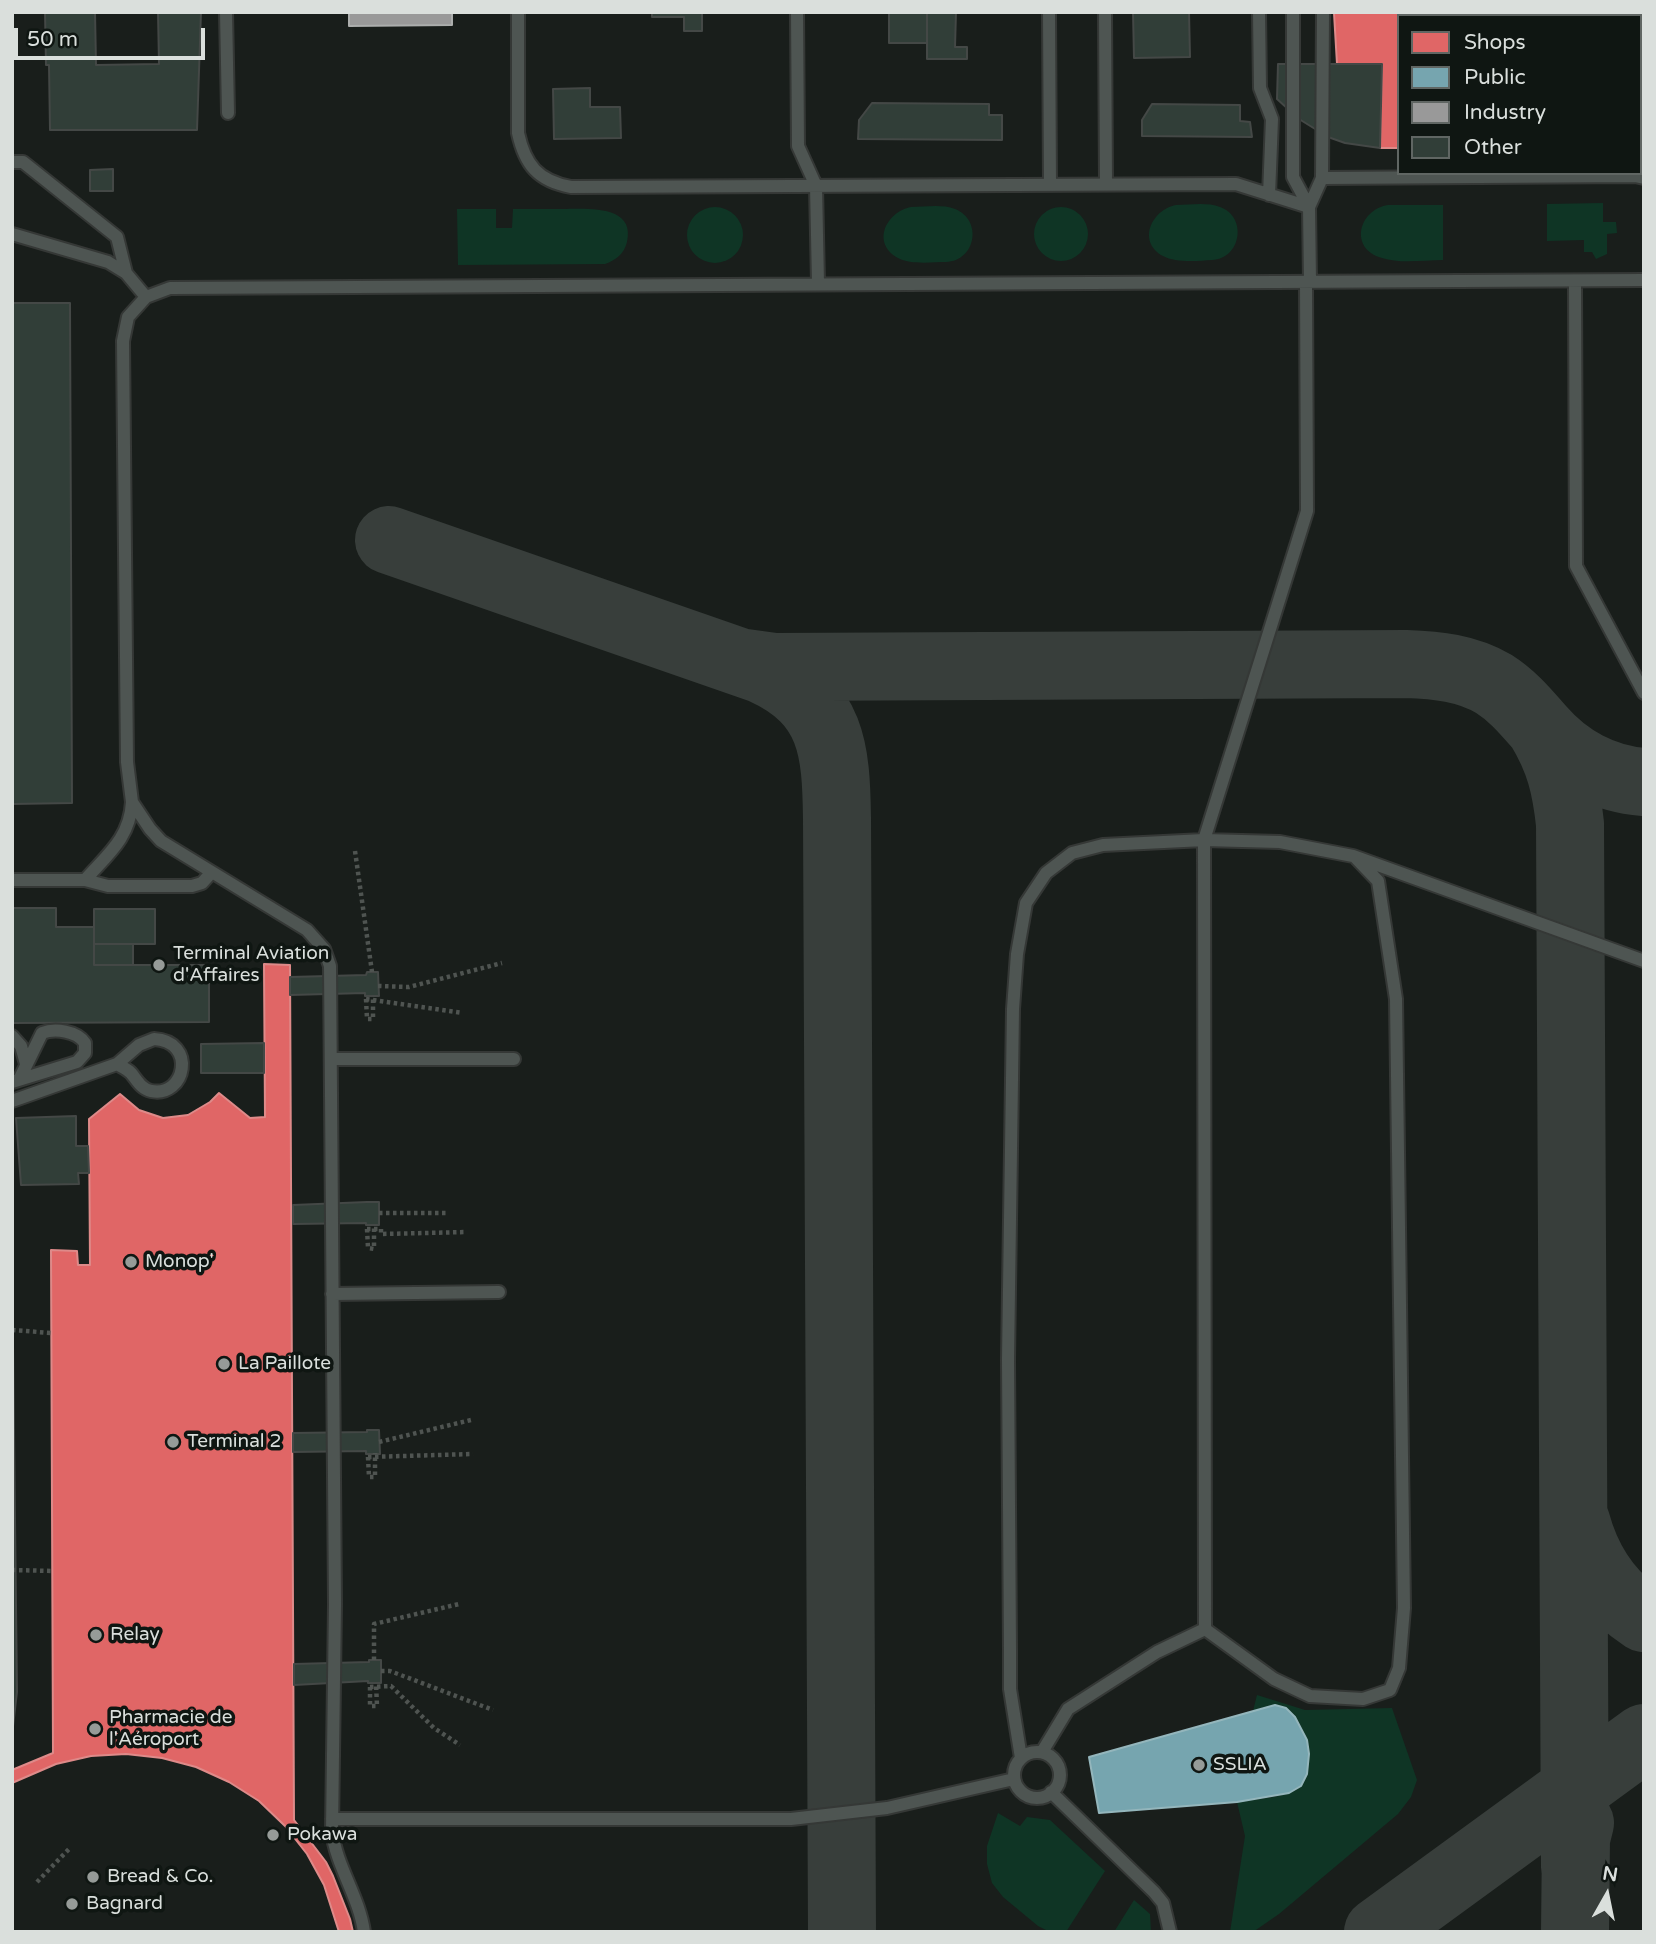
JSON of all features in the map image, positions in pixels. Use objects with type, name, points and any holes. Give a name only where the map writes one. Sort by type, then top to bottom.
[{"type":"lane","points":[[226,12],[228,113]]},
{"type":"lane","points":[[518,12],[518,132],[522,149],[527,161],[546,180],[571,187],[1236,184],[1309,207]]},
{"type":"lane","points":[[797,12],[798,146],[816,186],[818,283]]},
{"type":"lane","points":[[1049,12],[1050,184]]},
{"type":"lane","points":[[1105,12],[1106,184]]},
{"type":"lane","points":[[1259,12],[1260,88],[1272,119],[1269,195]]},
{"type":"lane","points":[[1293,12],[1293,177],[1309,207]]},
{"type":"lane","points":[[1205,1629],[1204,840],[1307,510],[1309,207],[1322,178],[1323,12]]},
{"type":"lane","points":[[12,162],[23,162],[117,237],[127,273],[146,297]]},
{"type":"lane","points":[[1322,178],[1644,178]]},
{"type":"lane","points":[[12,234],[102,260],[127,273]]},
{"type":"lane","points":[[85,880],[121,839],[131,817],[127,762],[123,341],[128,317],[146,297],[170,288],[1644,280]]},
{"type":"lane","points":[[1575,281],[1576,566],[1644,693]]},
{"type":"lane","points":[[132,802],[161,841],[307,930],[324,949],[330,966],[335,1604],[332,1819],[334,1847],[352,1890],[364,1932]]},
{"type":"lane","points":[[1021,1758],[1010,1689],[1009,1360],[1013,1009],[1017,954],[1027,904],[1046,873],[1072,853],[1103,845],[1204,840],[1280,842],[1353,856],[1644,961]]},
{"type":"lane","points":[[1205,1629],[1274,1679],[1311,1696],[1363,1699],[1390,1690],[1399,1668],[1404,1608],[1396,999],[1378,881],[1353,856]]},
{"type":"lane","points":[[12,880],[85,880],[108,886],[192,886],[202,883],[211,873]]},
{"type":"lane","points":[[56,1030],[76,1035],[85,1043],[85,1053],[77,1062],[16,1080],[39,1037],[46,1031],[56,1030]]},
{"type":"lane","points":[[12,1036],[19,1041],[26,1064]]},
{"type":"lane","points":[[12,1101],[117,1064],[139,1045],[154,1039],[171,1043],[177,1049],[183,1066],[181,1075],[169,1088],[151,1091],[137,1082],[130,1071],[117,1064]]},
{"type":"lane","points":[[331,1059],[514,1059]]},
{"type":"lane","points":[[332,1294],[499,1292]]},
{"type":"lane","points":[[1042,1752],[1068,1709],[1157,1652],[1205,1629]]},
{"type":"lane","points":[[1042,1752],[1054,1759],[1060,1773],[1059,1780],[1051,1792],[1037,1797],[1029,1796],[1022,1792],[1014,1779],[1017,1764],[1027,1754],[1042,1752]]},
{"type":"lane","points":[[332,1819],[791,1819],[887,1808],[1014,1779]]},
{"type":"lane","points":[[1051,1792],[1154,1892],[1163,1903],[1170,1932]]},
{"type":"path","points":[[355,851],[372,972]]},
{"type":"path","points":[[378,986],[409,987],[502,962]]},
{"type":"path","points":[[373,996],[373,1007],[373,1019],[367,1019],[366,999],[371,999],[384,1001],[397,1003],[411,1005],[447,1011],[463,1013]]},
{"type":"path","points":[[379,1213],[449,1213]]},
{"type":"path","points":[[374,1226],[374,1249],[368,1248],[368,1229],[380,1229],[381,1234],[467,1232]]},
{"type":"path","points":[[12,1330],[51,1333]]},
{"type":"path","points":[[379,1441],[471,1420]]},
{"type":"path","points":[[375,1453],[375,1476],[369,1477],[368,1457],[473,1454]]},
{"type":"path","points":[[12,1570],[53,1571]]},
{"type":"path","points":[[374,1660],[374,1624],[459,1604]]},
{"type":"path","points":[[381,1671],[390,1671],[493,1710]]},
{"type":"path","points":[[376,1683],[377,1706],[370,1706],[370,1687],[391,1686],[434,1728],[460,1745]]},
{"type":"path","points":[[37,1882],[69,1849]]},
{"type":"green space","points":[[1603,203],[1603,222],[1616,222],[1617,233],[1607,234],[1607,254],[1596,259],[1592,252],[1584,252],[1584,240],[1547,241],[1547,204]]},
{"type":"green space","points":[[1176,205],[1210,205],[1229,212],[1235,219],[1237,237],[1229,253],[1212,260],[1187,261],[1168,258],[1155,250],[1149,235],[1150,227],[1160,213]]},
{"type":"green space","points":[[1388,205],[1443,205],[1443,260],[1389,260],[1365,247],[1361,239],[1364,222],[1378,208]]},
{"type":"green space","points":[[709,207],[721,207],[731,211],[739,219],[743,235],[739,251],[731,259],[721,263],[709,263],[699,259],[691,251],[687,241],[687,229],[691,219],[699,211]]},
{"type":"green space","points":[[911,207],[945,207],[964,214],[970,222],[972,239],[964,255],[946,262],[922,263],[903,260],[890,252],[885,244],[885,229],[895,215]]},
{"type":"green space","points":[[1061,207],[1080,215],[1088,234],[1080,253],[1061,261],[1042,253],[1034,234],[1042,215]]},
{"type":"green space","points":[[457,209],[496,209],[496,228],[512,228],[513,209],[606,211],[624,221],[628,230],[627,242],[619,256],[605,264],[458,265]]},
{"type":"green space","points":[[1257,1695],[1305,1710],[1392,1708],[1417,1780],[1411,1797],[1398,1814],[1279,1914],[1253,1932],[1230,1932],[1245,1836],[1237,1802],[1280,1796],[1296,1790],[1301,1786],[1308,1768],[1307,1744],[1292,1713],[1285,1708],[1273,1706],[1253,1711]]},
{"type":"green space","points":[[998,1813],[1020,1826],[1027,1817],[1050,1820],[1105,1871],[1066,1932],[1050,1932],[1038,1926],[1003,1897],[992,1883],[987,1864],[987,1846]]},
{"type":"green space","points":[[1134,1900],[1150,1914],[1151,1932],[1114,1932]]},
{"type":"building: Shops","points":[[1481,12],[1397,14],[1397,148],[1380,148],[1382,64],[1337,64],[1334,13]]},
{"type":"building: Shops","points":[[1644,26],[1644,166],[1642,166]]},
{"type":"building: Shops","name":"Terminal 2","points":[[264,964],[290,965],[294,1820],[326,1862],[353,1932],[12,1932],[12,1770],[53,1753],[51,1250],[77,1251],[78,1265],[90,1265],[89,1119],[120,1094],[139,1110],[163,1118],[188,1115],[210,1102],[219,1093],[250,1118],[265,1117]]},
{"type":"building: Shops","points":[[126,1754],[162,1758],[196,1767],[229,1782],[259,1801],[285,1826],[307,1854],[324,1885],[339,1932],[12,1932],[12,1783],[56,1764],[91,1756]]},
{"type":"building: Public","name":"SSLIA","points":[[1275,1705],[1286,1708],[1295,1717],[1307,1740],[1307,1774],[1301,1786],[1289,1793],[1237,1802],[1099,1813],[1089,1757]]},
{"type":"building: Industry","points":[[349,12],[452,12],[452,25],[349,26]]},
{"type":"building: Other","points":[[45,12],[95,12],[96,65],[159,64],[158,12],[201,12],[197,130],[50,130]]},
{"type":"building: Other","points":[[652,12],[702,12],[702,31],[684,31],[684,17],[652,17]]},
{"type":"building: Other","points":[[889,12],[927,12],[927,43],[889,43]]},
{"type":"building: Other","points":[[927,12],[956,12],[955,47],[967,47],[967,59],[927,59]]},
{"type":"building: Other","points":[[1133,12],[1189,12],[1190,57],[1134,58]]},
{"type":"building: Other","points":[[1278,64],[1382,64],[1380,148],[1345,143],[1328,137],[1299,119],[1277,99]]},
{"type":"building: Other","points":[[590,88],[590,107],[620,107],[621,138],[554,139],[553,89]]},
{"type":"building: Other","points":[[872,103],[989,104],[989,115],[1002,115],[1002,140],[858,139],[859,120]]},
{"type":"building: Other","points":[[1152,104],[1240,105],[1240,121],[1250,122],[1252,137],[1142,136],[1142,120]]},
{"type":"building: Other","points":[[113,169],[113,191],[90,191],[90,170]]},
{"type":"building: Other","points":[[12,303],[70,303],[72,803],[12,804]]},
{"type":"building: Other","name":"Terminal Aviation d'Affaires","points":[[12,908],[56,908],[56,927],[94,927],[94,965],[209,965],[209,1022],[12,1023]]},
{"type":"building: Other","points":[[94,909],[155,909],[155,944],[94,944]]},
{"type":"building: Other","points":[[94,944],[133,944],[133,965],[94,965]]},
{"type":"building: Other","points":[[367,972],[378,972],[379,996],[365,996],[365,993],[290,995],[290,977],[366,975]]},
{"type":"building: Other","points":[[264,1043],[264,1073],[201,1073],[201,1044]]},
{"type":"building: Other","points":[[76,1116],[76,1146],[88,1146],[89,1173],[78,1173],[79,1184],[21,1185],[16,1118]]},
{"type":"building: Other","points":[[379,1202],[379,1225],[293,1224],[293,1205]]},
{"type":"building: Other","points":[[12,1257],[17,1692],[12,1735]]},
{"type":"building: Other","points":[[379,1430],[380,1454],[366,1454],[366,1451],[293,1452],[293,1433]]},
{"type":"building: Other","points":[[381,1660],[381,1683],[368,1681],[294,1685],[294,1664]]},
{"type":"taxiway","points":[[389,540],[763,670],[804,697],[826,730],[835,771],[837,818],[842,1932]]},
{"type":"taxiway","points":[[745,663],[774,667],[1406,664],[1440,667],[1473,674],[1494,684],[1513,699],[1562,750],[1587,766],[1614,777],[1644,782]]},
{"type":"taxiway","points":[[1540,728],[1561,774],[1570,824],[1575,1867]]},
{"type":"taxiway","points":[[1576,1521],[1586,1550],[1601,1576],[1620,1599],[1644,1618]]},
{"type":"taxiway","points":[[1378,1932],[1644,1738]]},
{"type":"taxiway","points":[[1575,1932],[1576,1839],[1580,1823]]},
{"type":"place","name":"Terminal Aviation d'Affaires","points":[[159,965]]},
{"type":"place","name":"Monop'","points":[[131,1262]]},
{"type":"place","name":"La Paillote","points":[[224,1364]]},
{"type":"place","name":"Terminal 2","points":[[173,1442]]},
{"type":"place","name":"Relay","points":[[96,1635]]},
{"type":"place","name":"Pharmacie de l'Aéroport","points":[[95,1729]]},
{"type":"place","name":"SSLIA","points":[[1199,1765]]},
{"type":"place","name":"Pokawa","points":[[273,1835]]},
{"type":"place","name":"Bread & Co.","points":[[93,1877]]},
{"type":"place","name":"Bagnard","points":[[72,1904]]}]
